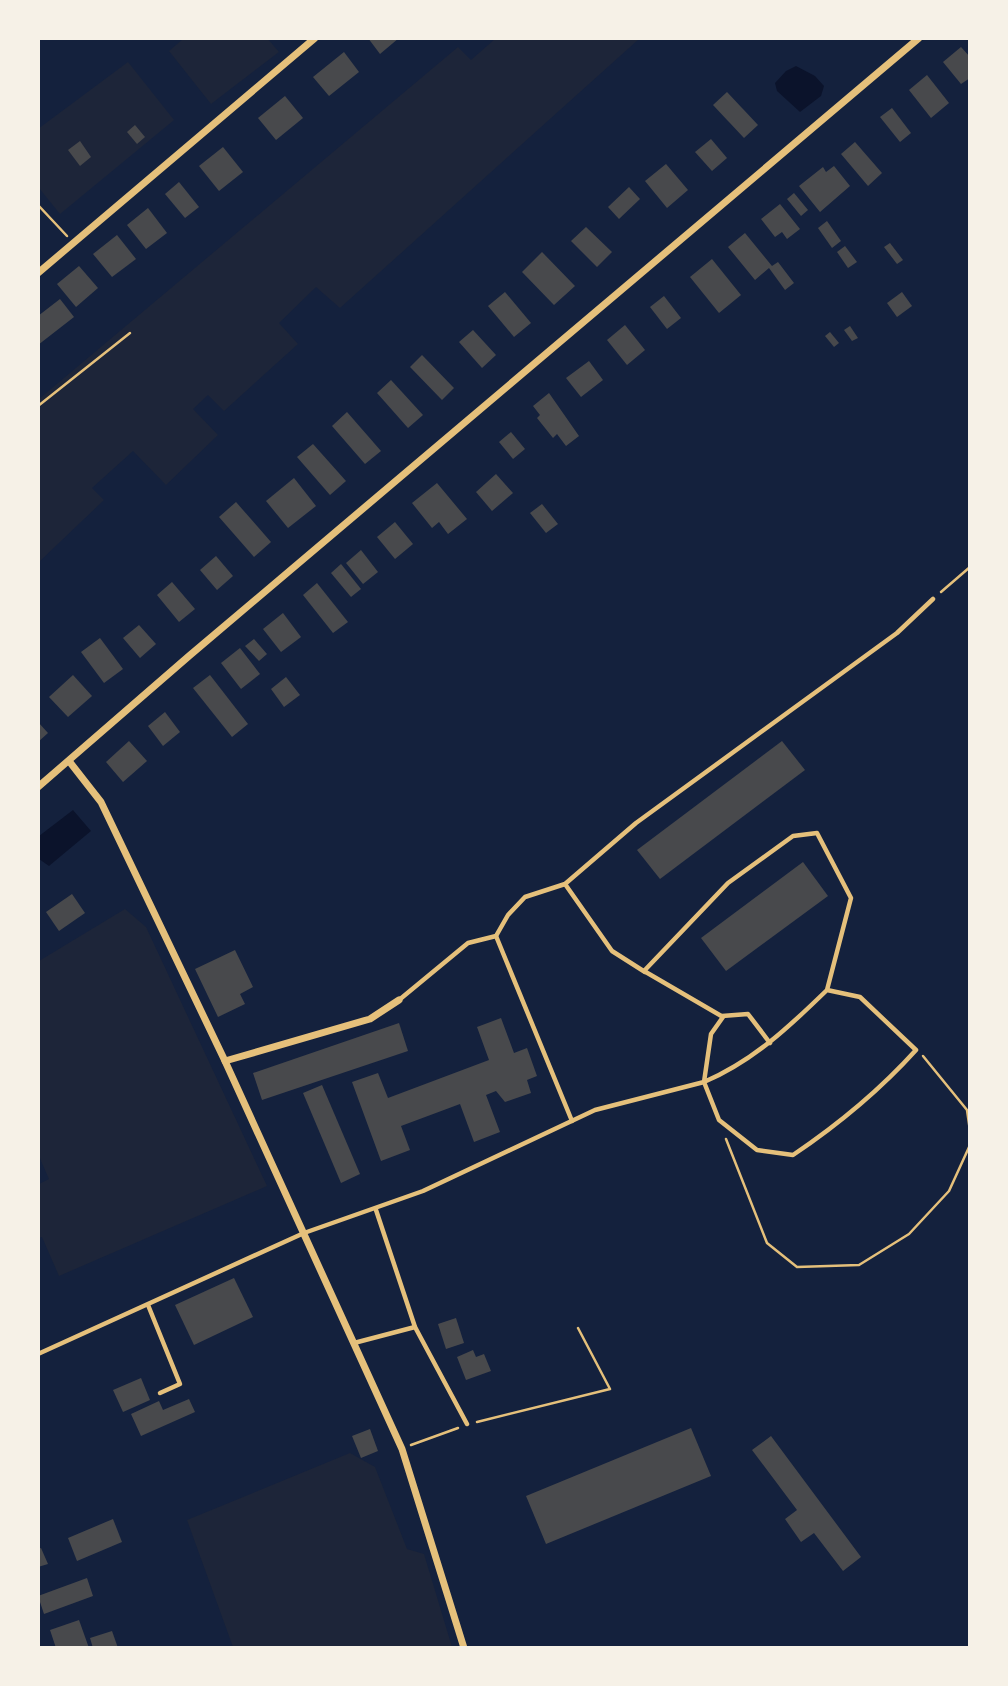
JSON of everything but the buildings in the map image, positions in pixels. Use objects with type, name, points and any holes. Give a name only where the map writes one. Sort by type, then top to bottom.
[{"type":"street","points":[[38,274],[315,38]]},
{"type":"street","points":[[38,787],[919,38]]},
{"type":"street","points":[[69,761],[101,802],[225,1061],[402,1449],[464,1647]]},
{"type":"street","points":[[225,1061],[370,1019],[399,1000]]},
{"type":"lane","points":[[399,1000],[468,943],[496,936],[508,915],[525,897],[565,884],[636,823],[897,633],[933,599]]},
{"type":"lane","points":[[38,1354],[304,1233],[376,1210],[595,1110],[704,1082],[735,1069],[770,1043],[827,990],[851,898],[817,833],[793,836],[728,883],[644,971]]},
{"type":"lane","points":[[565,884],[612,951],[723,1017],[748,1014],[770,1043]]},
{"type":"lane","points":[[496,936],[572,1121]]},
{"type":"lane","points":[[723,1017],[711,1034],[704,1082],[719,1120],[757,1150],[793,1155],[837,1125],[891,1077],[916,1049],[860,997],[827,990]]},
{"type":"lane","points":[[376,1210],[415,1327],[467,1424]]},
{"type":"lane","points":[[148,1305],[180,1384],[160,1392]]},
{"type":"lane","points":[[354,1343],[415,1327]]},
{"type":"path","points":[[38,205],[73,244]]},
{"type":"path","points":[[38,407],[130,333]]},
{"type":"path","points":[[933,599],[970,567]]},
{"type":"path","points":[[916,1049],[967,1110],[970,1131]]},
{"type":"path","points":[[719,1120],[740,1180],[767,1243],[797,1267],[859,1265],[909,1234],[949,1191],[970,1145]]},
{"type":"path","points":[[402,1449],[467,1424],[610,1388],[578,1328]]},
{"type":"shaded area","points":[[267,38],[279,52],[211,104],[169,51],[183,39]]},
{"type":"shaded area","points":[[495,39],[639,39],[340,308],[316,287],[279,323],[298,344],[224,411],[208,395],[193,409],[218,435],[166,485],[133,451],[92,488],[104,500],[39,562],[39,399],[458,47],[471,60]]},
{"type":"shaded area","points":[[128,62],[174,120],[60,214],[39,188],[38,129]]},
{"type":"shaded area","points":[[796,66],[815,76],[824,86],[821,96],[800,112],[777,91],[775,83],[786,71]]},
{"type":"shaded area","points":[[73,810],[91,831],[49,866],[39,859],[39,836]]},
{"type":"shaded area","points":[[125,909],[146,927],[267,1186],[59,1276],[42,1237],[39,1238],[39,1184],[49,1179],[38,1154],[39,961]]},
{"type":"shaded area","points":[[350,1453],[375,1467],[407,1549],[424,1554],[452,1647],[233,1647],[187,1520]]}]
